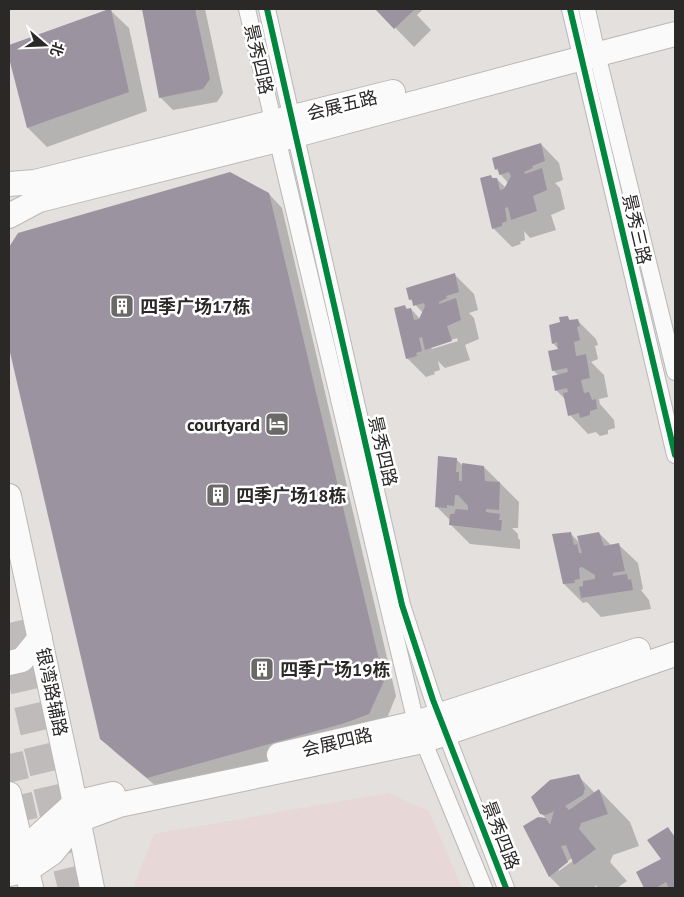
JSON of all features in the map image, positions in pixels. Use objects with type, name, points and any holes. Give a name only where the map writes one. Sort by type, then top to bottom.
[{"type":"main road","name":"会展五路","points":[[9,216],[39,200],[285,129],[587,49],[675,20]]},
{"type":"main road","name":"会展五路","points":[[587,49],[675,34]]},
{"type":"main road","name":"会展五路","points":[[9,184],[35,182],[285,129]]},
{"type":"main road","name":"银湾路辅路","points":[[9,496],[92,888]]},
{"type":"main road","points":[[9,663],[22,660],[40,638]]},
{"type":"main road","name":"会展四路","points":[[443,724],[675,638]]},
{"type":"main road","name":"会展四路","points":[[77,812],[119,805],[419,732],[675,654]]},
{"type":"main road","points":[[9,794],[19,867],[52,852],[77,812]]},
{"type":"street","name":"景秀四路","points":[[248,9],[285,129],[402,605],[443,724],[506,888]]},
{"type":"street","name":"景秀四路","points":[[267,9],[285,129],[419,732],[484,888]]},
{"type":"street","name":"景秀三路","points":[[570,9],[587,49],[675,372]]},
{"type":"street","name":"景秀三路","points":[[588,9],[587,49],[675,455]]},
{"type":"shaded area","points":[[388,793],[429,811],[462,888],[133,888],[154,834]]},
{"type":"building","points":[[111,9],[129,92],[27,128],[9,58],[9,45]]},
{"type":"building","points":[[142,9],[195,9],[210,79],[203,89],[159,98]]},
{"type":"building","points":[[375,9],[412,9],[414,10],[394,29]]},
{"type":"building","points":[[541,143],[545,161],[532,166],[533,168],[524,172],[525,174],[542,168],[547,190],[533,196],[537,211],[511,220],[508,207],[505,208],[507,221],[502,223],[502,226],[492,229],[480,178],[491,175],[492,178],[497,178],[500,190],[504,189],[511,176],[509,172],[499,175],[498,168],[495,170],[492,158]]},
{"type":"building","points":[[230,172],[269,193],[384,681],[369,714],[345,723],[147,778],[100,739],[9,348],[9,247],[18,233]]},
{"type":"building","points":[[455,273],[459,292],[446,296],[447,298],[439,302],[439,304],[456,298],[461,320],[447,326],[452,341],[425,350],[422,337],[419,338],[422,351],[416,353],[417,356],[406,359],[394,308],[405,305],[406,309],[411,308],[414,320],[419,319],[425,306],[424,303],[413,306],[412,299],[409,300],[406,288]]},
{"type":"building","points":[[568,316],[569,320],[578,319],[580,326],[577,327],[580,340],[574,342],[576,356],[586,354],[590,378],[581,380],[584,393],[589,392],[592,400],[596,399],[597,409],[590,411],[590,415],[580,418],[579,413],[568,416],[563,393],[568,392],[567,388],[555,391],[552,376],[568,372],[567,368],[552,371],[548,351],[558,349],[557,342],[552,344],[549,325],[560,322],[559,317]]},
{"type":"building","points":[[438,456],[457,458],[456,472],[459,472],[459,481],[462,481],[462,463],[484,466],[485,481],[500,482],[499,510],[486,509],[486,512],[500,514],[499,520],[502,520],[501,531],[449,525],[450,514],[454,514],[456,509],[468,510],[468,506],[458,495],[455,495],[454,506],[447,505],[447,508],[435,507]]},
{"type":"building","points":[[571,532],[574,545],[577,544],[579,553],[582,553],[577,536],[599,532],[604,546],[619,543],[625,571],[613,573],[613,576],[627,574],[628,580],[631,579],[633,590],[581,598],[579,587],[583,586],[583,581],[595,579],[595,575],[582,567],[579,568],[580,579],[574,580],[575,583],[563,584],[552,534]]},
{"type":"building","points":[[579,774],[585,788],[583,795],[565,806],[569,810],[599,789],[608,814],[581,823],[579,829],[596,849],[574,865],[566,845],[561,846],[568,862],[549,877],[523,826],[538,817],[546,818],[550,825],[554,811],[546,815],[540,814],[531,797],[550,780]]},
{"type":"building","points":[[668,827],[675,838],[675,888],[669,888],[666,882],[656,888],[644,888],[636,872],[661,859],[647,840]]},
{"type":"tunnel","points":[[9,623],[72,888]]},
{"type":"tunnel","points":[[9,754],[24,821]]},
{"type":"cycle path","points":[[267,9],[402,605],[433,700],[506,888]]},
{"type":"cycle path","points":[[570,9],[675,455]]},
{"type":"place","name":"四季广场17栋","points":[[122,306]]},
{"type":"place","name":"courtyard","points":[[277,424]]},
{"type":"place","name":"四季广场18栋","points":[[218,495]]},
{"type":"place","name":"四季广场19栋","points":[[262,669]]}]
